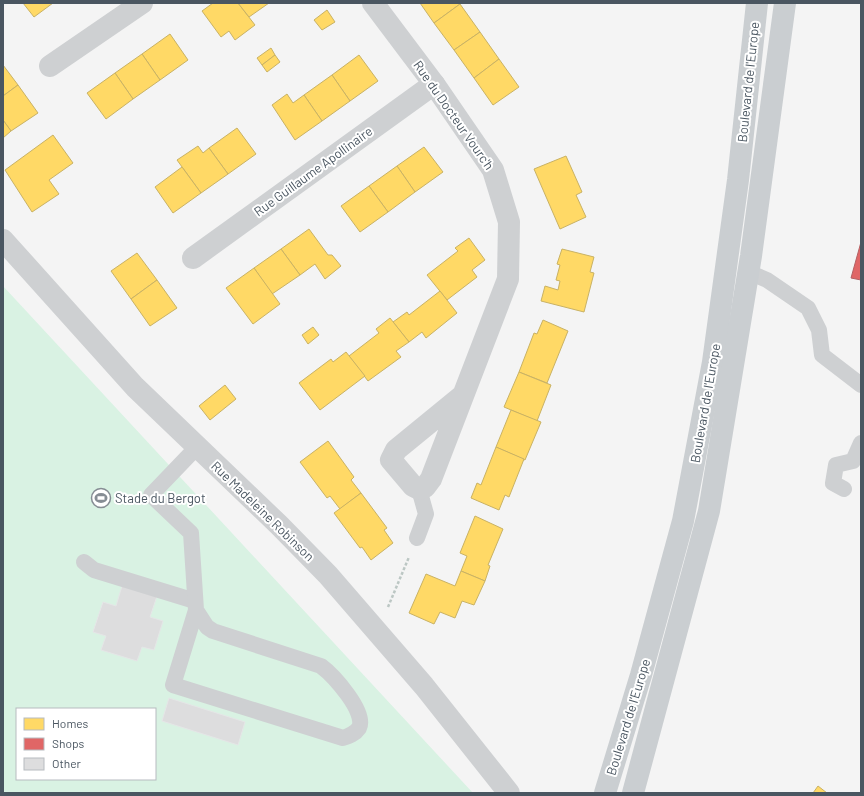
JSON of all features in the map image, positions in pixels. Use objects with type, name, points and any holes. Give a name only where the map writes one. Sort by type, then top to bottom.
[{"type":"main road","name":"Boulevard de l'Europe","points":[[605,793],[641,675],[684,514],[713,362],[738,180],[757,3]]},
{"type":"main road","name":"Boulevard de l'Europe","points":[[633,793],[709,511],[748,272],[785,3]]},
{"type":"street","points":[[50,66],[142,3]]},
{"type":"street","name":"Rue du Docteur Vourc'h","points":[[373,3],[434,84],[494,170],[509,222],[508,279],[431,479],[424,487],[419,489],[413,486],[392,460],[392,455],[396,450],[462,396]]},
{"type":"street","name":"Rue Guillaume Apollinaire","points":[[193,258],[434,84]]},
{"type":"street","name":"Rue Madeleine Robinson","points":[[3,240],[135,387],[308,554],[370,623],[472,744],[509,793]]},
{"type":"lane","points":[[748,272],[767,280],[808,308],[819,330],[822,355],[861,384]]},
{"type":"lane","points":[[844,489],[833,483],[836,465],[853,461],[861,443]]},
{"type":"lane","points":[[84,562],[94,570],[196,606],[207,627],[213,631],[321,666],[332,674],[356,708],[360,717],[359,728],[352,735],[343,738],[173,685],[196,606],[190,533],[151,495],[197,447]]},
{"type":"lane","points":[[417,538],[426,514],[419,489]]},
{"type":"path","points":[[370,623],[390,605],[417,538]]},
{"type":"green space","name":"Stade du Bergot","points":[[3,286],[473,793],[3,793]]},
{"type":"building: Homes","points":[[23,3],[53,3],[34,17]]},
{"type":"building: Homes","points":[[213,3],[238,3],[255,25],[235,40],[229,31],[221,37],[202,11]]},
{"type":"building: Homes","points":[[238,3],[269,3],[249,17]]},
{"type":"building: Homes","points":[[420,3],[459,3],[460,4],[434,23]]},
{"type":"building: Homes","points":[[460,4],[480,32],[454,50],[434,23]]},
{"type":"building: Homes","points":[[327,10],[335,22],[322,30],[314,20]]},
{"type":"building: Homes","points":[[480,32],[499,59],[474,78],[454,50]]},
{"type":"building: Homes","points":[[170,34],[188,60],[160,80],[142,54]]},
{"type":"building: Homes","points":[[271,48],[275,55],[262,65],[257,58]]},
{"type":"building: Homes","points":[[142,54],[160,80],[133,99],[115,73]]},
{"type":"building: Homes","points":[[275,55],[280,62],[267,72],[262,65]]},
{"type":"building: Homes","points":[[359,55],[378,81],[350,101],[332,75]]},
{"type":"building: Homes","points":[[499,59],[519,87],[493,105],[474,78]]},
{"type":"building: Homes","points":[[3,65],[18,85],[3,96]]},
{"type":"building: Homes","points":[[115,73],[133,99],[106,119],[87,93]]},
{"type":"building: Homes","points":[[332,75],[350,101],[322,121],[304,95]]},
{"type":"building: Homes","points":[[18,85],[38,113],[11,131],[3,120],[3,96]]},
{"type":"building: Homes","points":[[287,94],[293,103],[304,95],[322,121],[295,140],[272,105]]},
{"type":"building: Homes","points":[[3,120],[11,131],[3,138]]},
{"type":"building: Homes","points":[[237,128],[256,154],[228,174],[209,148]]},
{"type":"building: Homes","points":[[53,135],[73,163],[49,180],[59,194],[32,212],[5,170]]},
{"type":"building: Homes","points":[[198,146],[203,153],[209,148],[228,174],[201,193],[177,160]]},
{"type":"building: Homes","points":[[424,147],[443,172],[415,192],[397,166]]},
{"type":"building: Homes","points":[[566,156],[582,192],[576,195],[586,217],[560,229],[534,169]]},
{"type":"building: Homes","points":[[397,166],[415,192],[388,212],[369,186]]},
{"type":"building: Homes","points":[[182,167],[201,193],[173,213],[155,187]]},
{"type":"building: Homes","points":[[369,186],[388,212],[360,232],[341,206]]},
{"type":"building: Homes","points":[[309,229],[328,255],[332,255],[341,266],[325,279],[315,264],[300,275],[281,249]]},
{"type":"building: Homes","points":[[469,238],[485,260],[472,270],[477,277],[447,300],[427,275],[458,251],[455,248]]},
{"type":"building: Homes","points":[[281,249],[300,275],[272,294],[254,268]]},
{"type":"building: Homes","points":[[562,249],[594,257],[590,272],[594,273],[584,312],[541,301],[545,286],[558,290],[560,281],[556,280],[560,265],[557,264]]},
{"type":"building: Homes","points":[[137,253],[157,280],[131,299],[111,271]]},
{"type":"building: Homes","points":[[254,268],[280,304],[253,324],[226,288]]},
{"type":"building: Homes","points":[[157,280],[177,308],[150,326],[131,299]]},
{"type":"building: Homes","points":[[440,291],[457,313],[426,338],[422,332],[409,342],[393,322],[407,312],[409,315]]},
{"type":"building: Homes","points":[[390,318],[409,342],[396,351],[401,357],[368,381],[349,356],[379,333],[376,329]]},
{"type":"building: Homes","points":[[543,320],[568,331],[547,383],[519,372],[534,333],[537,334]]},
{"type":"building: Homes","points":[[313,327],[319,335],[308,344],[302,335]]},
{"type":"building: Homes","points":[[346,352],[365,376],[320,410],[299,383],[331,359],[333,362]]},
{"type":"building: Homes","points":[[519,372],[551,385],[537,421],[504,407]]},
{"type":"building: Homes","points":[[225,385],[236,399],[210,420],[199,406]]},
{"type":"building: Homes","points":[[511,410],[541,422],[525,460],[496,447]]},
{"type":"building: Homes","points":[[328,441],[354,477],[351,480],[361,493],[340,509],[330,496],[327,498],[300,462]]},
{"type":"building: Homes","points":[[496,447],[524,459],[509,497],[505,495],[499,510],[471,498],[477,483],[481,485]]},
{"type":"building: Homes","points":[[361,493],[387,528],[384,530],[393,543],[371,560],[362,547],[360,548],[334,513]]},
{"type":"building: Homes","points":[[475,516],[503,529],[488,565],[490,566],[485,581],[461,571],[467,556],[460,553]]},
{"type":"building: Homes","points":[[461,571],[485,581],[474,605],[462,601],[455,618],[440,612],[434,624],[409,613],[426,574],[455,586]]},
{"type":"building: Homes","points":[[818,786],[827,793],[813,793]]},
{"type":"building: Shops","points":[[861,242],[861,280],[851,278]]},
{"type":"building: Other","points":[[122,586],[157,596],[150,617],[163,621],[154,650],[142,647],[137,661],[101,650],[106,636],[93,632],[103,602],[116,606]]},
{"type":"building: Other","points":[[169,698],[245,722],[238,745],[162,721]]},
{"type":"place","name":"Stade du Bergot","points":[[101,498]]}]
